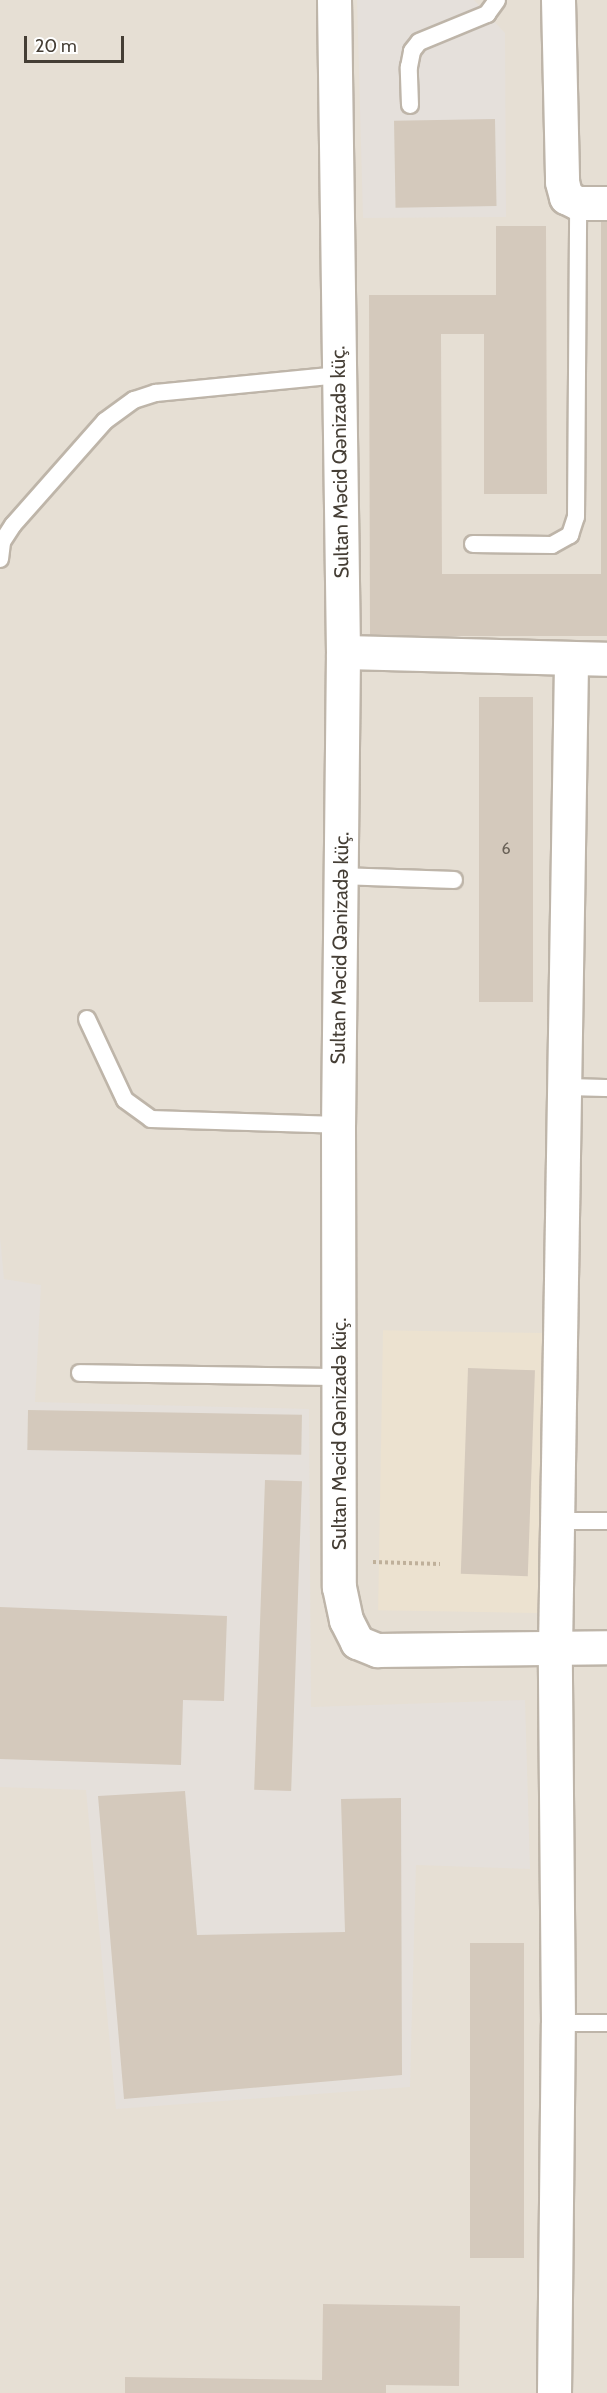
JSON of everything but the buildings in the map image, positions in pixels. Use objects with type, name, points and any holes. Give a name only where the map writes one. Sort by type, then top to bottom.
[{"type":"street","name":"Sultan Məcid Qənizadə küç.","points":[[334,0],[343,652],[338,1125],[339,1587],[346,1620],[357,1642],[377,1650],[607,1647]]},
{"type":"street","points":[[558,0],[562,182],[566,197],[593,203]]},
{"type":"street","points":[[343,652],[571,660],[607,659]]},
{"type":"street","points":[[554,2393],[558,2023],[555,1649],[559,1521],[571,660]]},
{"type":"lane","points":[[411,105],[409,67],[412,51],[419,42],[487,15],[497,0]]},
{"type":"lane","points":[[473,544],[552,545],[570,535],[576,517],[593,203]]},
{"type":"lane","points":[[0,560],[2,542],[13,525],[105,421],[134,400],[156,393],[339,375]]},
{"type":"lane","points":[[340,876],[454,880]]},
{"type":"lane","points":[[87,1019],[125,1100],[151,1119],[338,1125]]},
{"type":"lane","points":[[566,1087],[607,1088]]},
{"type":"lane","points":[[80,1373],[339,1377]]},
{"type":"lane","points":[[559,1521],[607,1521]]},
{"type":"lane","points":[[558,2023],[607,2023]]},
{"type":"path","points":[[339,1561],[440,1564]]},
{"type":"shaded area","points":[[0,0],[607,0],[607,2393],[0,2393]]},
{"type":"shaded area","points":[[357,0],[474,0],[505,33],[506,217],[363,218]]},
{"type":"shaded area","points":[[0,1237],[4,1279],[41,1285],[35,1402],[309,1409],[311,1707],[525,1700],[530,1869],[416,1865],[410,2087],[116,2109],[86,1790],[0,1787]]},
{"type":"shaded area","points":[[383,1330],[543,1333],[538,1613],[378,1610]]}]
